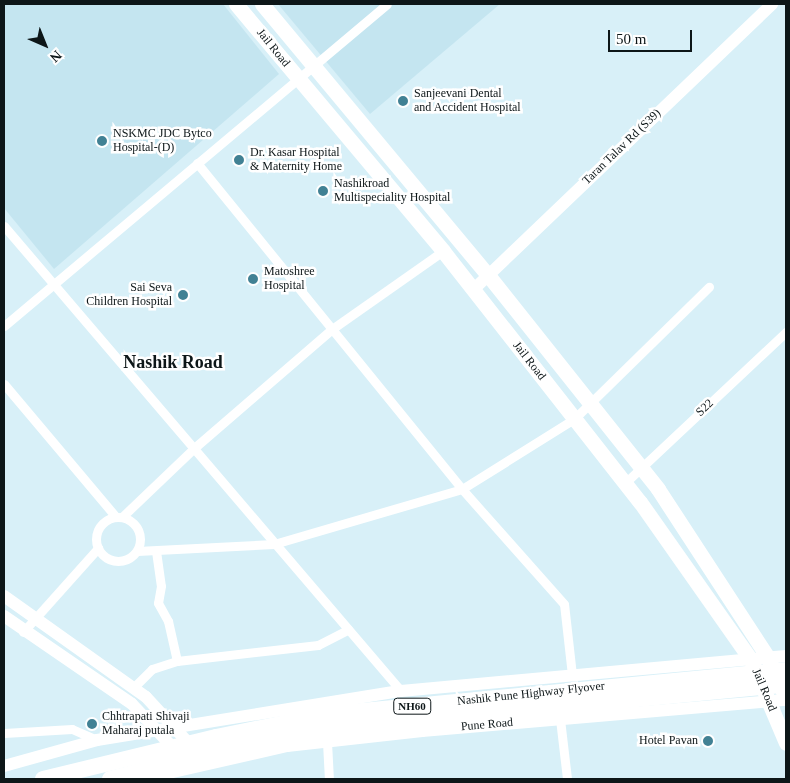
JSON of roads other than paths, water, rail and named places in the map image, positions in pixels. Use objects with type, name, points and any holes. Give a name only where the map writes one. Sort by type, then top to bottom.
[{"type":"highway","name":"Nashik Pune Highway Flyover","points":[[43,779],[216,737],[331,714],[786,670]]},
{"type":"highway","name":"Nashik Pune Highway Flyover","points":[[110,779],[267,739],[346,726],[786,685]]},
{"type":"main road","name":"Jail Road","points":[[236,4],[443,251],[624,483],[750,660],[786,743]]},
{"type":"main road","name":"Jail Road","points":[[262,4],[314,64],[488,275],[658,489],[768,658],[786,699]]},
{"type":"main road","name":"Taran Talav Rd (S39)","points":[[473,290],[772,4]]},
{"type":"main road","points":[[4,596],[34,619],[134,687],[175,727],[206,764]]},
{"type":"main road","points":[[4,616],[23,632],[122,696],[159,731],[191,768]]},
{"type":"main road","points":[[4,766],[97,740],[400,691],[786,656]]},
{"type":"main road","name":"Pune Road","points":[[139,779],[206,764],[327,742],[786,699]]},
{"type":"street","points":[[4,326],[387,4]]},
{"type":"street","points":[[197,163],[462,489],[564,604],[572,675]]},
{"type":"street","points":[[4,226],[52,286],[400,691]]},
{"type":"street","points":[[23,632],[98,548],[99,528],[119,516],[192,449],[332,329],[443,251]]},
{"type":"street","points":[[98,548],[107,558],[120,561],[137,551],[274,544],[462,489],[574,419],[709,287]]},
{"type":"street","name":"S22","points":[[624,483],[786,332]]},
{"type":"street","points":[[4,384],[119,516],[139,530],[137,551]]},
{"type":"street","points":[[156,551],[161,586],[158,603],[168,621],[177,660]]},
{"type":"street","points":[[134,687],[152,669],[177,660],[318,645],[348,630]]},
{"type":"street","points":[[560,719],[567,779]]},
{"type":"street","points":[[4,733],[72,729],[97,740]]},
{"type":"street","points":[[327,742],[329,779]]},
{"type":"place","name":"Sanjeevani Dental and Accident Hospital","points":[[403,101]]},
{"type":"place","name":"NSKMC JDC Bytco Hospital-(D)","points":[[102,141]]},
{"type":"place","name":"Dr. Kasar Hospital & Maternity Home","points":[[239,160]]},
{"type":"place","name":"Nashikroad Multispeciality Hospital","points":[[323,191]]},
{"type":"place","name":"Matoshree Hospital","points":[[253,279]]},
{"type":"place","name":"Sai Seva Children Hospital","points":[[183,295]]},
{"type":"place","name":"Chhtrapati Shivaji Maharaj putala","points":[[92,724]]},
{"type":"place","name":"Hotel Pavan","points":[[708,741]]},
{"type":"district","name":"Nashik Road","points":[[173,362]]}]
